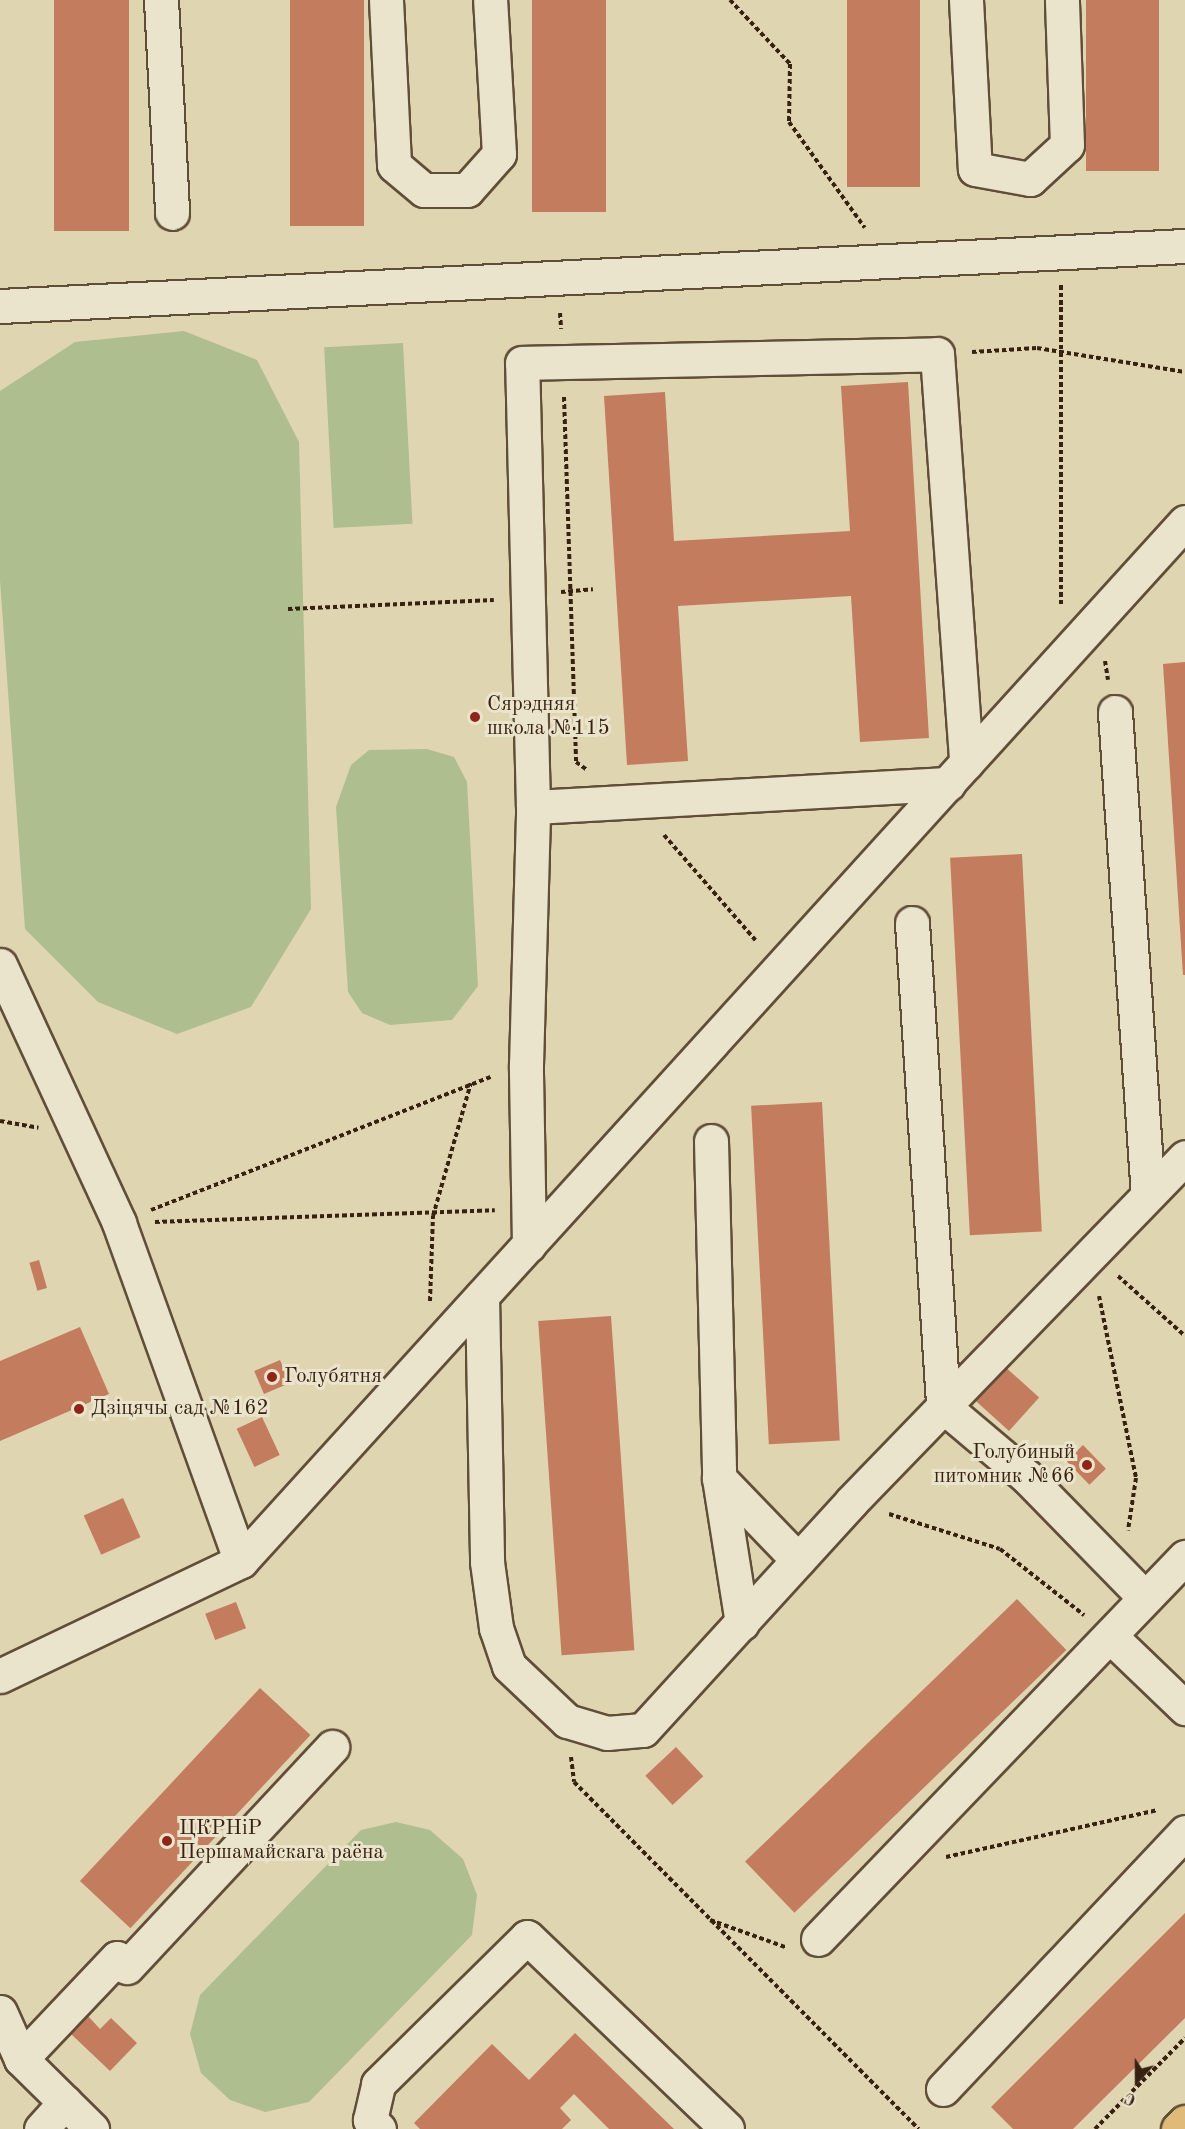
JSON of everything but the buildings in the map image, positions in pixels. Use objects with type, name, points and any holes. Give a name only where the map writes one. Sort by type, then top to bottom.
[{"type":"main road","points":[[1178,2129],[1185,2122]]},
{"type":"street","points":[[161,0],[172,213]]},
{"type":"street","points":[[386,0],[394,165],[424,190],[467,190],[499,154],[490,0]]},
{"type":"street","points":[[966,0],[975,168],[1030,179],[1067,145],[1062,0]]},
{"type":"street","points":[[0,306],[558,279],[1061,249],[1185,246]]},
{"type":"street","points":[[529,1245],[526,1065],[532,807],[522,363],[937,354],[957,774]]},
{"type":"street","points":[[0,1676],[241,1561],[1185,522]]},
{"type":"street","points":[[1114,712],[1148,1194]]},
{"type":"street","points":[[532,807],[653,802],[957,774]]},
{"type":"street","points":[[912,923],[943,1406],[1027,1477],[1145,1598]]},
{"type":"street","points":[[0,965],[119,1223],[241,1561]]},
{"type":"street","points":[[711,1141],[719,1478],[742,1623]]},
{"type":"street","points":[[482,1296],[487,1562],[496,1628],[509,1666],[567,1721],[607,1733],[643,1730],[851,1502],[1090,1251],[1185,1157]]},
{"type":"street","points":[[719,1478],[798,1560]]},
{"type":"street","points":[[818,1939],[1111,1637],[1185,1557]]},
{"type":"street","points":[[1111,1637],[1185,1708]]},
{"type":"street","points":[[21,2059],[117,1958],[127,1967],[332,1747]]},
{"type":"street","points":[[943,2089],[1185,1832]]},
{"type":"street","points":[[379,2129],[370,2120],[378,2084],[527,1937],[727,2129]]},
{"type":"street","points":[[0,2012],[21,2059],[92,2129]]},
{"type":"street","points":[[41,2129],[65,2102]]},
{"type":"path","points":[[730,0],[790,64],[789,122],[888,260]]},
{"type":"path","points":[[1061,249],[1061,659]]},
{"type":"path","points":[[558,279],[564,361],[576,762],[593,773]]},
{"type":"path","points":[[937,354],[1037,348],[1185,372]]},
{"type":"path","points":[[570,590],[593,589]]},
{"type":"path","points":[[288,609],[500,599]]},
{"type":"path","points":[[1097,619],[1114,712]]},
{"type":"path","points":[[653,802],[656,825],[739,926],[783,965]]},
{"type":"path","points":[[119,1223],[471,1083],[526,1065]]},
{"type":"path","points":[[428,1356],[433,1216],[471,1083]]},
{"type":"path","points":[[119,1223],[433,1216],[528,1206]]},
{"type":"path","points":[[1090,1251],[1185,1336]]},
{"type":"path","points":[[1090,1251],[1136,1479],[1122,1574]]},
{"type":"path","points":[[851,1502],[1000,1549],[1111,1637]]},
{"type":"path","points":[[567,1721],[574,1782],[707,1919],[918,2129]]},
{"type":"path","points":[[939,1859],[1162,1809]]},
{"type":"path","points":[[707,1919],[779,1946],[801,1947],[818,1939]]},
{"type":"path","points":[[1095,2129],[1185,2038]]},
{"type":"green space","points":[[184,331],[257,360],[299,442],[311,909],[251,1007],[177,1034],[98,1002],[25,929],[0,580],[0,391],[75,342]]},
{"type":"green space","points":[[403,343],[412,524],[334,528],[324,347]]},
{"type":"green space","points":[[427,749],[454,757],[467,782],[478,986],[452,1020],[390,1025],[362,1013],[348,992],[336,807],[351,765],[369,750]]},
{"type":"green space","points":[[396,1822],[430,1830],[463,1859],[477,1895],[472,1935],[309,2102],[265,2112],[230,2100],[201,2073],[190,2034],[200,1995],[361,1830]]},
{"type":"place","name":"Сярэдняя школа №115","points":[[475,717]]},
{"type":"place","name":"Голубятня","points":[[272,1377]]},
{"type":"place","name":"Дзіцячы сад №162","points":[[79,1409]]},
{"type":"place","name":"Голубиный питомник №66","points":[[1087,1465]]},
{"type":"place","name":"ЦКРНіР Першамайскага раёна","points":[[167,1841]]}]
